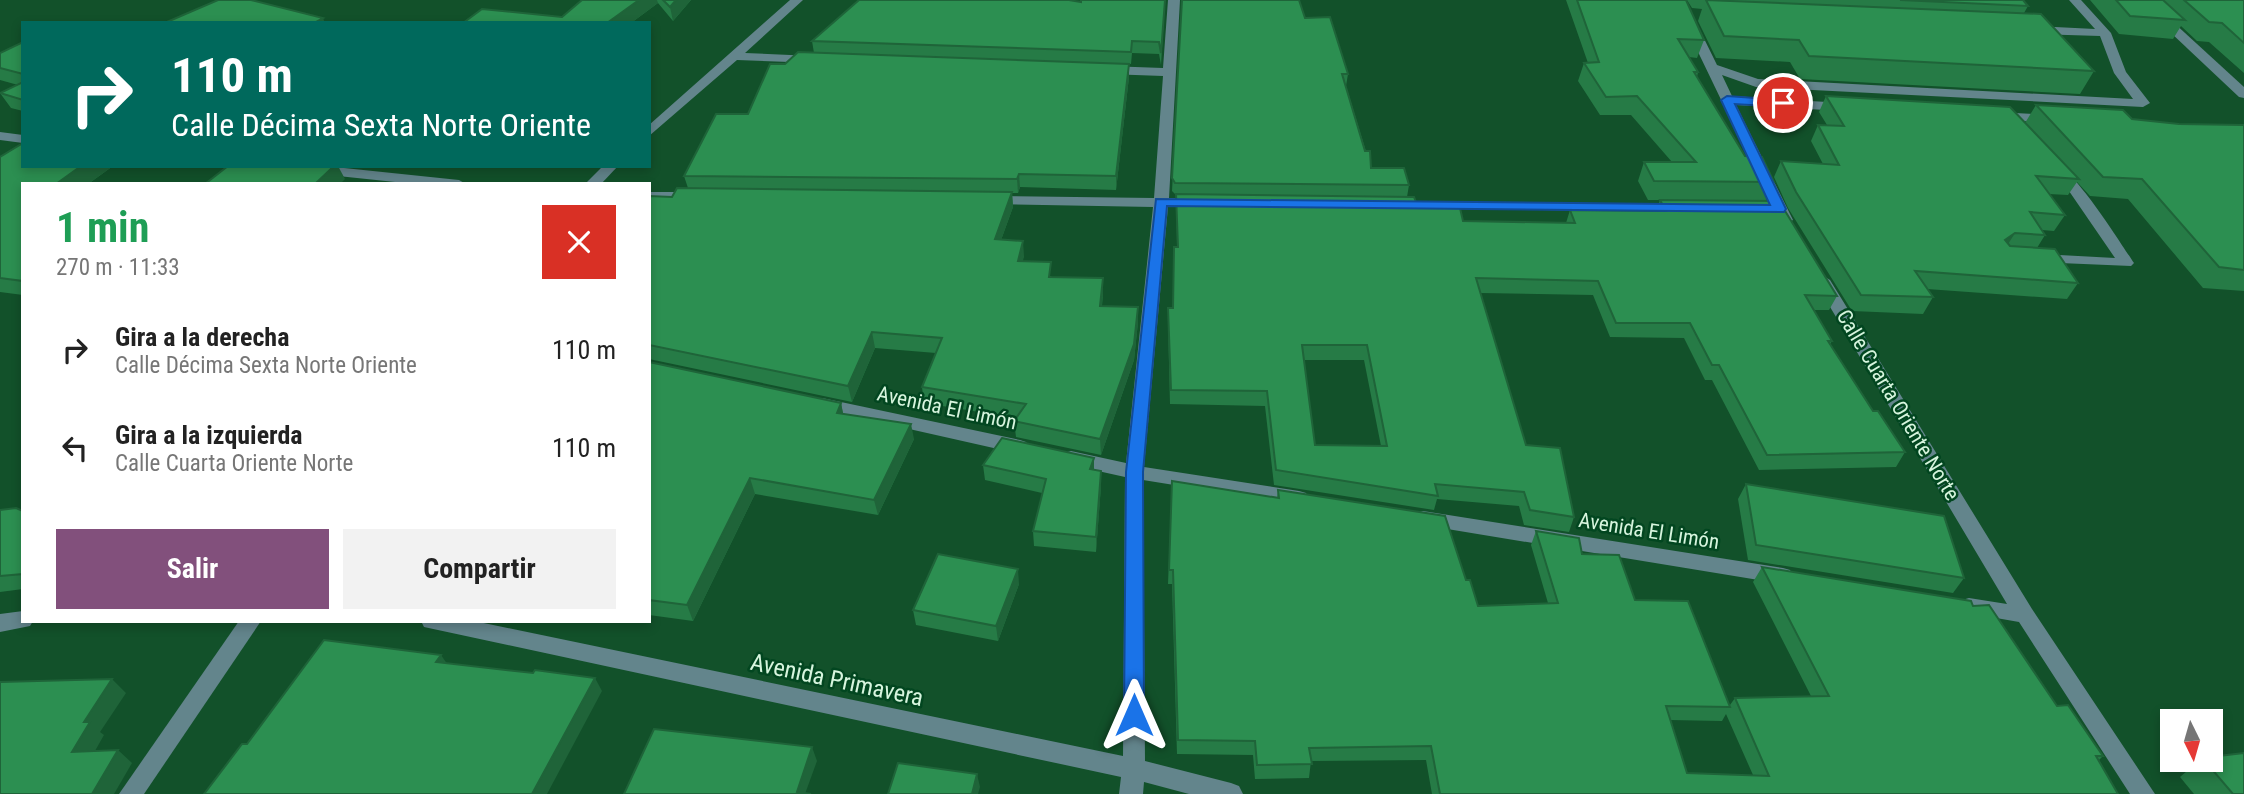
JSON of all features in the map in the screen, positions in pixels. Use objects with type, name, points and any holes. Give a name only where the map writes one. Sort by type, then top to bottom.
[{"type":"street","points":[[651,130],[797,0]]},
{"type":"street","points":[[1131,794],[1134,769],[1135,472],[1161,202],[1174,0]]},
{"type":"street","points":[[1711,67],[1756,83],[2143,103],[2120,73],[2105,33],[2076,0]]},
{"type":"street","points":[[2142,0],[2244,94]]},
{"type":"street","points":[[1687,10],[1772,209],[1794,233]]},
{"type":"street","points":[[2023,29],[2105,33]]},
{"type":"street","points":[[733,56],[828,61]]},
{"type":"street","points":[[1087,70],[1169,72]]},
{"type":"street","points":[[1727,100],[1853,107]]},
{"type":"street","points":[[1978,115],[2072,120]]},
{"type":"street","points":[[2006,116],[2023,134]]},
{"type":"street","points":[[0,136],[21,139]]},
{"type":"street","points":[[2031,259],[2126,263],[2074,188],[2049,161]]},
{"type":"street","points":[[301,168],[439,182]]},
{"type":"street","points":[[594,182],[609,168]]},
{"type":"street","points":[[651,196],[705,197]]},
{"type":"street","points":[[967,200],[1216,203]]},
{"type":"street","points":[[1381,205],[1697,208]]},
{"type":"street","name":"Calle Cuarta Oriente Norte","points":[[1815,269],[2025,615],[2143,794]]},
{"type":"street","name":"Avenida El Limón","points":[[797,399],[1135,472],[1312,500]]},
{"type":"street","name":"Avenida El Limón","points":[[1408,516],[1805,580]]},
{"type":"street","points":[[1956,604],[2025,615]]},
{"type":"street","points":[[0,623],[21,620]]},
{"type":"street","points":[[131,794],[250,623]]},
{"type":"street","name":"Avenida Primavera","points":[[440,623],[1134,769],[1231,794]]},
{"type":"building","points":[[218,0],[251,0],[323,18],[318,21],[169,21]]},
{"type":"building","points":[[582,0],[639,0],[610,21],[466,21],[482,9],[562,17]]},
{"type":"building","points":[[663,0],[676,0],[670,7]]},
{"type":"building","points":[[859,0],[1165,0],[1161,53],[1159,42],[1132,41],[1131,52],[812,41]]},
{"type":"building","points":[[1182,0],[1299,0],[1305,18],[1330,17],[1348,74],[1342,74],[1365,151],[1370,151],[1371,168],[1404,168],[1409,185],[1175,183],[1172,178]]},
{"type":"building","points":[[1577,0],[1686,0],[1704,40],[1678,39],[1698,72],[1694,72],[1745,156],[1762,157],[1774,182],[1654,181],[1644,162],[1696,162],[1637,96],[1606,97],[1584,63],[1599,62]]},
{"type":"building","points":[[1706,0],[2041,14],[2094,71],[1809,56],[1799,40],[1724,36]]},
{"type":"building","points":[[1900,0],[2023,0],[2028,6]]},
{"type":"building","points":[[2116,0],[2163,0],[2185,20],[2130,16]]},
{"type":"building","points":[[2184,0],[2244,0],[2244,43],[2222,23],[2209,22]]},
{"type":"building","points":[[21,43],[21,73],[0,68],[0,53]]},
{"type":"building","points":[[798,52],[1129,64],[1116,176],[1019,174],[1017,179],[684,176],[716,114],[748,114],[770,64],[785,64]]},
{"type":"building","points":[[21,83],[21,99],[0,93]]},
{"type":"building","points":[[1826,96],[2010,107],[2079,179],[2036,176],[2065,215],[2030,212],[2045,235],[2015,233],[2005,240],[2010,246],[2055,249],[2078,283],[1915,271],[1933,297],[1861,295],[1796,192],[1781,161],[1839,165],[1818,125],[1844,126]]},
{"type":"building","points":[[2036,105],[2123,110],[2132,119],[2179,124],[2244,125],[2244,270],[2219,267],[2142,179],[2103,177]]},
{"type":"building","points":[[21,144],[21,168],[78,168],[59,182],[21,182],[21,281],[0,278],[0,157]]},
{"type":"building","points":[[225,168],[332,168],[317,182],[208,182]]},
{"type":"building","points":[[677,188],[1012,192],[995,239],[1023,241],[1018,261],[1051,262],[1049,277],[1103,278],[1100,306],[1138,307],[1134,344],[1100,439],[1014,421],[1026,404],[922,387],[942,338],[872,332],[848,386],[651,345],[651,196],[672,197]]},
{"type":"building","points":[[1176,194],[1414,197],[1418,207],[1460,208],[1463,221],[1575,223],[1570,210],[1666,211],[1660,200],[1779,201],[1837,296],[1805,295],[1832,341],[1828,341],[1873,411],[1878,411],[1905,452],[1767,455],[1719,365],[1712,365],[1690,323],[1616,323],[1598,281],[1476,278],[1526,445],[1560,448],[1574,517],[1530,510],[1524,492],[1435,484],[1438,496],[1276,470],[1267,391],[1171,390],[1168,308],[1173,308],[1174,247],[1178,247]],"holes":[[[1302,345],[1367,345],[1387,446],[1315,445]]]},
{"type":"building","points":[[651,362],[841,403],[837,413],[911,424],[874,500],[750,478],[687,605],[651,600]]},
{"type":"building","points":[[1002,438],[1094,458],[1090,469],[1101,471],[1096,537],[1033,531],[1046,479],[983,465]]},
{"type":"building","points":[[1172,481],[1279,498],[1278,490],[1445,516],[1466,580],[1470,580],[1478,606],[1558,603],[1536,531],[1579,538],[1582,554],[1619,555],[1635,600],[1688,601],[1730,707],[1666,706],[1687,773],[1769,776],[1735,698],[1829,696],[1762,567],[1971,601],[1973,606],[1989,605],[2057,706],[2068,705],[2103,756],[2096,756],[2118,794],[1440,794],[1431,746],[1309,748],[1312,764],[1257,765],[1255,741],[1178,740],[1173,570],[1169,570]]},
{"type":"building","points":[[1746,484],[1944,516],[1964,578],[1756,545]]},
{"type":"building","points":[[16,508],[21,510],[21,574],[0,576],[0,510]]},
{"type":"building","points":[[938,554],[1018,569],[996,626],[913,610]]},
{"type":"building","points":[[324,640],[441,655],[436,662],[595,678],[532,794],[204,794],[242,744],[247,744]]},
{"type":"building","points":[[112,679],[84,722],[90,722],[72,752],[118,750],[92,794],[0,794],[0,682]]},
{"type":"building","points":[[654,729],[812,747],[797,792],[811,794],[624,794]]},
{"type":"building","points":[[2244,753],[2244,794],[2233,794],[2214,772],[2223,772],[2223,755]]},
{"type":"building","points":[[898,763],[977,774],[972,794],[888,794]]},
{"type":"route","points":[[1134,715],[1135,472],[1161,202],[1779,209],[1727,100],[1783,103]]}]
